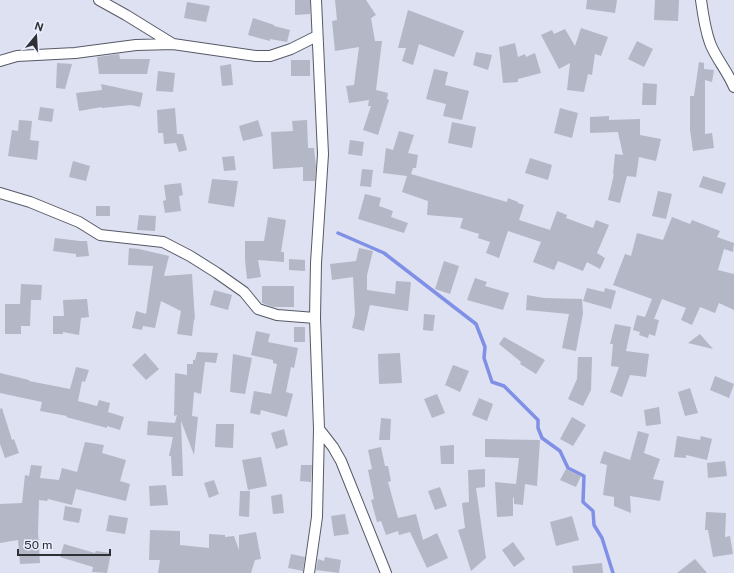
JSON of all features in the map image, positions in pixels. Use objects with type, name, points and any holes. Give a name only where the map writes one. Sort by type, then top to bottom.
[{"type":"street","points":[[99,0],[172,44]]},
{"type":"street","points":[[310,573],[317,517],[318,429],[315,318],[316,263],[324,154],[316,0]]},
{"type":"street","points":[[702,0],[703,16],[710,44],[734,87]]},
{"type":"street","points":[[0,61],[17,56],[75,53],[136,45],[172,44],[256,56],[270,56],[291,49],[317,36]]},
{"type":"street","points":[[0,193],[30,202],[79,222],[100,235],[163,242],[190,256],[244,292],[258,309],[277,315],[315,318]]},
{"type":"street","points":[[318,429],[333,447],[341,461],[386,573]]},
{"type":"building","points":[[295,0],[310,0],[310,14],[295,15]]},
{"type":"building","points":[[335,0],[366,0],[376,15],[371,18],[375,41],[382,41],[376,90],[388,93],[387,99],[389,100],[378,135],[363,130],[371,106],[368,106],[369,100],[349,103],[346,86],[354,85],[359,47],[335,51],[332,21],[337,20]]},
{"type":"building","points":[[587,0],[617,0],[615,13],[586,9]]},
{"type":"building","points":[[655,0],[679,0],[678,21],[654,20]]},
{"type":"building","points":[[187,2],[210,6],[206,22],[184,18]]},
{"type":"building","points":[[408,10],[464,31],[454,57],[419,44],[413,65],[402,61],[406,48],[398,48]]},
{"type":"building","points":[[253,18],[290,30],[287,42],[270,39],[270,41],[248,35]]},
{"type":"building","points":[[581,28],[608,37],[601,56],[595,54],[592,75],[588,74],[584,92],[567,90],[570,63],[559,69],[541,35],[552,30],[554,34],[565,29],[575,46]]},
{"type":"building","points":[[637,41],[653,49],[644,67],[628,59]]},
{"type":"building","points":[[515,43],[518,57],[525,54],[526,57],[535,53],[541,73],[518,79],[518,82],[503,83],[499,47]]},
{"type":"building","points":[[476,52],[492,55],[488,70],[473,65]]},
{"type":"building","points":[[119,54],[120,59],[150,59],[147,74],[99,74],[97,57]]},
{"type":"building","points":[[291,60],[310,60],[310,76],[291,76]]},
{"type":"building","points":[[699,62],[704,63],[704,69],[714,70],[712,82],[705,80],[705,134],[712,133],[714,148],[693,151],[690,130],[690,96],[694,96]]},
{"type":"building","points":[[57,63],[72,64],[65,89],[56,88]]},
{"type":"building","points":[[231,64],[233,85],[222,86],[220,66]]},
{"type":"building","points":[[434,69],[448,72],[445,85],[469,91],[462,120],[443,116],[446,104],[426,99]]},
{"type":"building","points":[[158,71],[175,73],[173,92],[156,91]]},
{"type":"building","points":[[643,83],[657,84],[656,105],[642,105]]},
{"type":"building","points":[[101,84],[143,93],[140,107],[131,105],[102,107],[79,111],[76,93],[102,90]]},
{"type":"building","points":[[40,107],[54,109],[52,122],[38,120]]},
{"type":"building","points":[[175,108],[177,134],[183,134],[187,150],[179,152],[176,143],[164,144],[163,133],[158,133],[157,110]]},
{"type":"building","points":[[560,108],[578,113],[572,138],[554,133]]},
{"type":"building","points":[[609,116],[609,120],[640,119],[640,135],[661,139],[656,161],[639,157],[636,177],[627,176],[620,203],[608,200],[614,174],[615,154],[623,155],[618,132],[590,133],[590,117]]},
{"type":"building","points":[[19,120],[32,121],[30,140],[39,141],[37,160],[8,156],[12,130],[18,131]]},
{"type":"building","points":[[258,120],[263,136],[243,141],[239,126]]},
{"type":"building","points":[[307,120],[308,148],[314,148],[316,167],[315,181],[303,181],[303,167],[273,169],[271,132],[293,131],[292,121]]},
{"type":"building","points":[[452,122],[476,127],[472,148],[448,143]]},
{"type":"building","points":[[399,131],[414,135],[408,153],[418,155],[416,168],[413,168],[411,174],[507,202],[508,198],[518,202],[524,205],[519,220],[550,230],[557,211],[567,215],[566,218],[593,228],[596,220],[609,225],[597,253],[605,258],[600,269],[587,262],[583,271],[558,261],[554,270],[533,262],[541,242],[508,231],[499,258],[486,253],[490,242],[478,238],[479,234],[460,228],[463,218],[427,215],[428,201],[402,192],[407,176],[383,173],[386,148],[393,150]]},
{"type":"building","points":[[350,140],[364,142],[362,156],[348,154]]},
{"type":"building","points":[[234,156],[236,170],[224,171],[222,157]]},
{"type":"building","points":[[530,158],[552,165],[548,180],[525,173]]},
{"type":"building","points":[[73,161],[90,166],[86,181],[69,177]]},
{"type":"building","points":[[362,169],[373,170],[371,187],[360,186]]},
{"type":"building","points":[[703,176],[726,183],[722,194],[699,187]]},
{"type":"building","points":[[212,179],[238,181],[234,207],[208,203]]},
{"type":"building","points":[[181,183],[183,195],[179,196],[181,211],[165,213],[163,201],[166,200],[164,185]]},
{"type":"building","points":[[658,191],[672,194],[666,219],[652,216]]},
{"type":"building","points":[[365,194],[381,198],[379,206],[393,211],[391,217],[408,223],[404,233],[358,219]]},
{"type":"building","points":[[96,206],[110,206],[110,216],[96,216]]},
{"type":"building","points":[[139,215],[156,216],[155,231],[137,230]]},
{"type":"building","points":[[268,217],[286,220],[281,252],[284,252],[284,262],[258,260],[261,277],[247,279],[245,241],[264,241]]},
{"type":"building","points":[[672,217],[690,224],[692,220],[720,231],[717,237],[734,243],[733,252],[724,249],[718,270],[734,274],[734,310],[719,303],[715,313],[700,307],[692,325],[681,320],[686,308],[662,299],[654,319],[659,320],[655,336],[649,334],[648,338],[639,335],[640,332],[633,330],[637,315],[645,317],[652,299],[613,285],[625,254],[631,256],[637,233],[663,240]]},
{"type":"building","points":[[55,238],[87,241],[89,256],[76,257],[76,254],[53,251]]},
{"type":"building","points":[[129,248],[169,256],[164,276],[192,274],[195,320],[194,319],[192,336],[177,334],[181,311],[161,301],[155,328],[143,326],[142,330],[132,328],[136,311],[146,314],[153,266],[128,265]]},
{"type":"building","points":[[359,248],[373,251],[367,275],[367,290],[395,294],[396,281],[411,282],[408,311],[370,305],[364,331],[352,328],[355,314],[353,277],[332,280],[330,264],[356,261]]},
{"type":"building","points":[[289,259],[305,260],[305,271],[289,270]]},
{"type":"building","points":[[444,261],[459,266],[450,294],[435,289]]},
{"type":"building","points":[[475,278],[487,282],[485,286],[509,293],[503,310],[467,300]]},
{"type":"building","points":[[21,284],[42,285],[41,300],[31,300],[30,326],[21,326],[21,334],[5,334],[5,304],[20,304]]},
{"type":"building","points":[[262,286],[294,286],[294,307],[273,307],[262,303]]},
{"type":"building","points":[[587,288],[604,292],[605,288],[616,291],[611,309],[583,301]]},
{"type":"building","points":[[214,290],[232,295],[228,310],[210,305]]},
{"type":"building","points":[[527,295],[544,298],[582,299],[583,313],[576,351],[562,348],[569,314],[526,310]]},
{"type":"building","points":[[87,299],[89,317],[81,318],[79,335],[63,332],[63,334],[53,334],[53,316],[64,316],[63,300]]},
{"type":"building","points":[[424,314],[435,315],[433,331],[423,330]]},
{"type":"building","points":[[615,324],[631,327],[626,351],[649,354],[646,377],[630,375],[622,397],[610,392],[619,367],[611,366],[613,344],[610,344]]},
{"type":"building","points":[[294,327],[305,327],[305,342],[294,342]]},
{"type":"building","points":[[256,331],[270,334],[268,342],[298,348],[294,368],[291,367],[286,392],[293,394],[287,417],[261,410],[260,415],[250,413],[254,391],[271,394],[277,364],[273,363],[273,360],[251,355]]},
{"type":"building","points":[[700,334],[713,349],[688,343]]},
{"type":"building","points":[[504,337],[545,360],[536,374],[520,364],[521,362],[499,344]]},
{"type":"building","points":[[197,352],[218,353],[216,363],[205,362],[201,394],[194,392],[192,416],[198,417],[194,455],[181,421],[183,476],[172,476],[171,456],[169,456],[173,437],[147,435],[148,421],[175,423],[177,415],[174,416],[175,373],[187,375],[187,364],[193,364],[193,360],[195,360]]},
{"type":"building","points":[[145,353],[159,369],[146,380],[132,365]]},
{"type":"building","points":[[400,353],[402,383],[379,384],[378,354]]},
{"type":"building","points":[[233,354],[252,358],[245,394],[230,392]]},
{"type":"building","points":[[578,357],[592,357],[591,390],[583,406],[568,399],[577,379]]},
{"type":"building","points":[[453,365],[469,371],[460,392],[445,385]]},
{"type":"building","points":[[76,367],[89,370],[85,382],[82,381],[78,401],[97,406],[99,400],[110,403],[108,412],[124,417],[120,430],[66,417],[67,416],[40,411],[42,402],[0,393],[0,373],[29,381],[70,389]]},
{"type":"building","points":[[715,376],[734,384],[729,398],[710,390]]},
{"type":"building","points":[[690,388],[698,413],[685,416],[678,392]]},
{"type":"building","points":[[437,394],[445,413],[432,418],[424,399]]},
{"type":"building","points":[[479,398],[493,404],[487,421],[472,415]]},
{"type":"building","points":[[659,407],[661,424],[646,426],[644,410]]},
{"type":"building","points":[[2,408],[12,440],[14,439],[19,453],[5,458],[0,444],[0,409]]},
{"type":"building","points":[[572,417],[586,425],[573,446],[560,439]]},
{"type":"building","points":[[381,418],[391,419],[390,440],[379,440]]},
{"type":"building","points":[[216,424],[234,424],[233,448],[215,447]]},
{"type":"building","points":[[284,429],[288,445],[276,449],[271,433]]},
{"type":"building","points":[[638,431],[649,434],[644,453],[660,459],[653,479],[664,481],[660,501],[630,496],[631,513],[614,506],[614,497],[603,495],[607,465],[600,463],[604,451],[630,460]]},
{"type":"building","points":[[677,436],[700,440],[701,436],[712,439],[707,460],[686,455],[686,458],[674,457]]},
{"type":"building","points":[[485,439],[540,440],[537,486],[525,484],[523,505],[514,504],[513,497],[513,516],[497,517],[495,482],[516,484],[519,458],[485,457]]},
{"type":"building","points":[[85,442],[104,445],[102,453],[126,460],[120,481],[130,484],[126,501],[76,489],[72,505],[48,499],[47,501],[39,500],[38,532],[40,563],[20,564],[18,540],[0,543],[0,504],[22,503],[25,475],[29,476],[31,465],[42,466],[40,478],[59,480],[62,468],[77,472]]},
{"type":"building","points":[[454,445],[454,464],[441,464],[440,446]]},
{"type":"building","points":[[381,447],[385,466],[388,466],[391,481],[388,482],[398,518],[416,514],[423,540],[437,533],[448,558],[427,568],[410,532],[399,535],[398,531],[386,535],[381,521],[377,522],[371,500],[374,499],[368,470],[372,469],[368,450]]},
{"type":"building","points":[[261,457],[267,486],[248,490],[242,460]]},
{"type":"building","points":[[725,461],[727,476],[708,478],[707,463]]},
{"type":"building","points":[[301,465],[312,465],[311,482],[300,481]]},
{"type":"building","points":[[485,469],[485,487],[476,488],[486,558],[471,571],[458,530],[465,528],[462,503],[469,502],[468,470]]},
{"type":"building","points":[[566,469],[581,476],[576,487],[560,480]]},
{"type":"building","points":[[214,480],[219,494],[209,498],[204,483]]},
{"type":"building","points":[[166,485],[168,505],[150,506],[149,486]]},
{"type":"building","points":[[440,487],[447,506],[435,510],[428,491]]},
{"type":"building","points":[[240,491],[250,491],[249,517],[239,516]]},
{"type":"building","points":[[282,494],[284,513],[273,514],[271,496]]},
{"type":"building","points":[[65,506],[82,509],[79,523],[63,520]]},
{"type":"building","points":[[706,512],[726,513],[725,537],[730,536],[733,554],[713,557],[708,530],[705,530]]},
{"type":"building","points":[[345,514],[349,534],[334,536],[331,516]]},
{"type":"building","points":[[109,515],[128,518],[125,534],[106,531]]},
{"type":"building","points":[[572,516],[579,540],[556,546],[550,522]]},
{"type":"building","points":[[150,530],[180,531],[180,545],[209,548],[209,534],[225,535],[225,537],[234,536],[239,550],[239,535],[256,532],[261,559],[255,560],[251,573],[158,573],[160,560],[149,560]]},
{"type":"building","points":[[513,542],[525,559],[514,567],[502,550]]},
{"type":"building","points":[[64,544],[95,553],[96,551],[111,553],[107,573],[92,572],[93,567],[60,557]]},
{"type":"building","points":[[291,554],[305,557],[303,571],[288,568]]},
{"type":"building","points":[[325,557],[341,560],[339,573],[316,570],[318,559],[324,561]]},
{"type":"building","points":[[695,559],[707,573],[677,573]]},
{"type":"building","points":[[602,563],[603,573],[573,573],[572,566]]},
{"type":"waterway","points":[[338,233],[384,253],[476,324],[485,347],[484,358],[492,382],[504,386],[538,420],[538,428],[542,438],[560,451],[568,468],[584,476],[583,502],[593,511],[594,525],[602,538],[613,573]]}]
